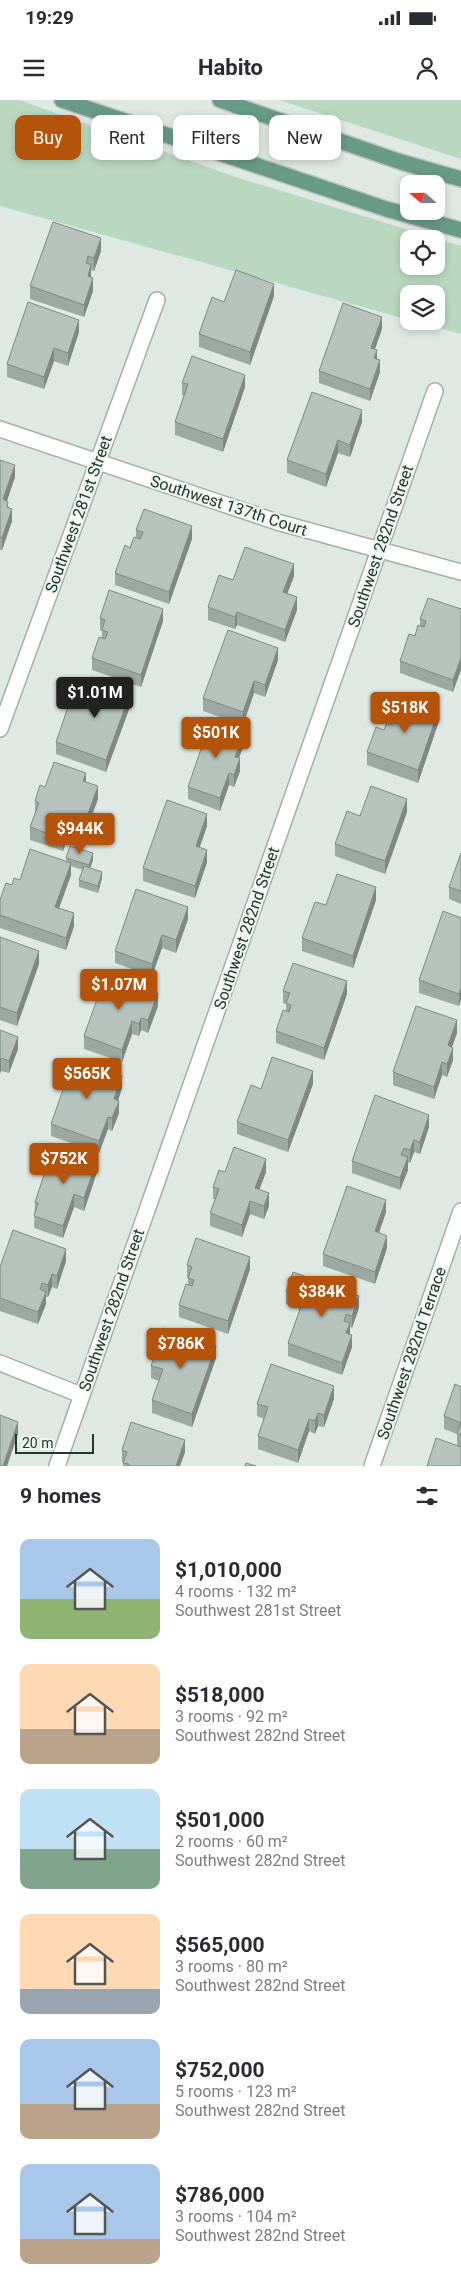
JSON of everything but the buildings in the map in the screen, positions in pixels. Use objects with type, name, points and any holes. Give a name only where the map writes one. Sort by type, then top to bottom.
[{"type":"main road","points":[[62,100],[386,209],[461,230]]},
{"type":"main road","points":[[220,100],[402,162],[461,179]]},
{"type":"street","name":"Southwest 281st Street","points":[[0,729],[158,300]]},
{"type":"street","name":"Southwest 282nd Street","points":[[57,1466],[435,391]]},
{"type":"street","name":"Southwest 137th Court","points":[[0,429],[277,522],[461,572]]},
{"type":"street","name":"Southwest 282nd Terrace","points":[[372,1466],[461,1211]]},
{"type":"street","points":[[0,1363],[81,1394]]},
{"type":"green space","points":[[0,100],[19,100],[61,115],[15,115],[15,160],[81,160],[81,122],[91,126],[91,160],[163,160],[163,151],[173,155],[173,160],[188,160],[239,178],[409,230],[400,230],[400,275],[445,275],[445,241],[461,246],[461,334],[445,329],[445,285],[400,285],[400,317],[0,206]]},
{"type":"green space","points":[[279,100],[461,100],[461,159],[341,120],[341,115],[325,115]]}]
